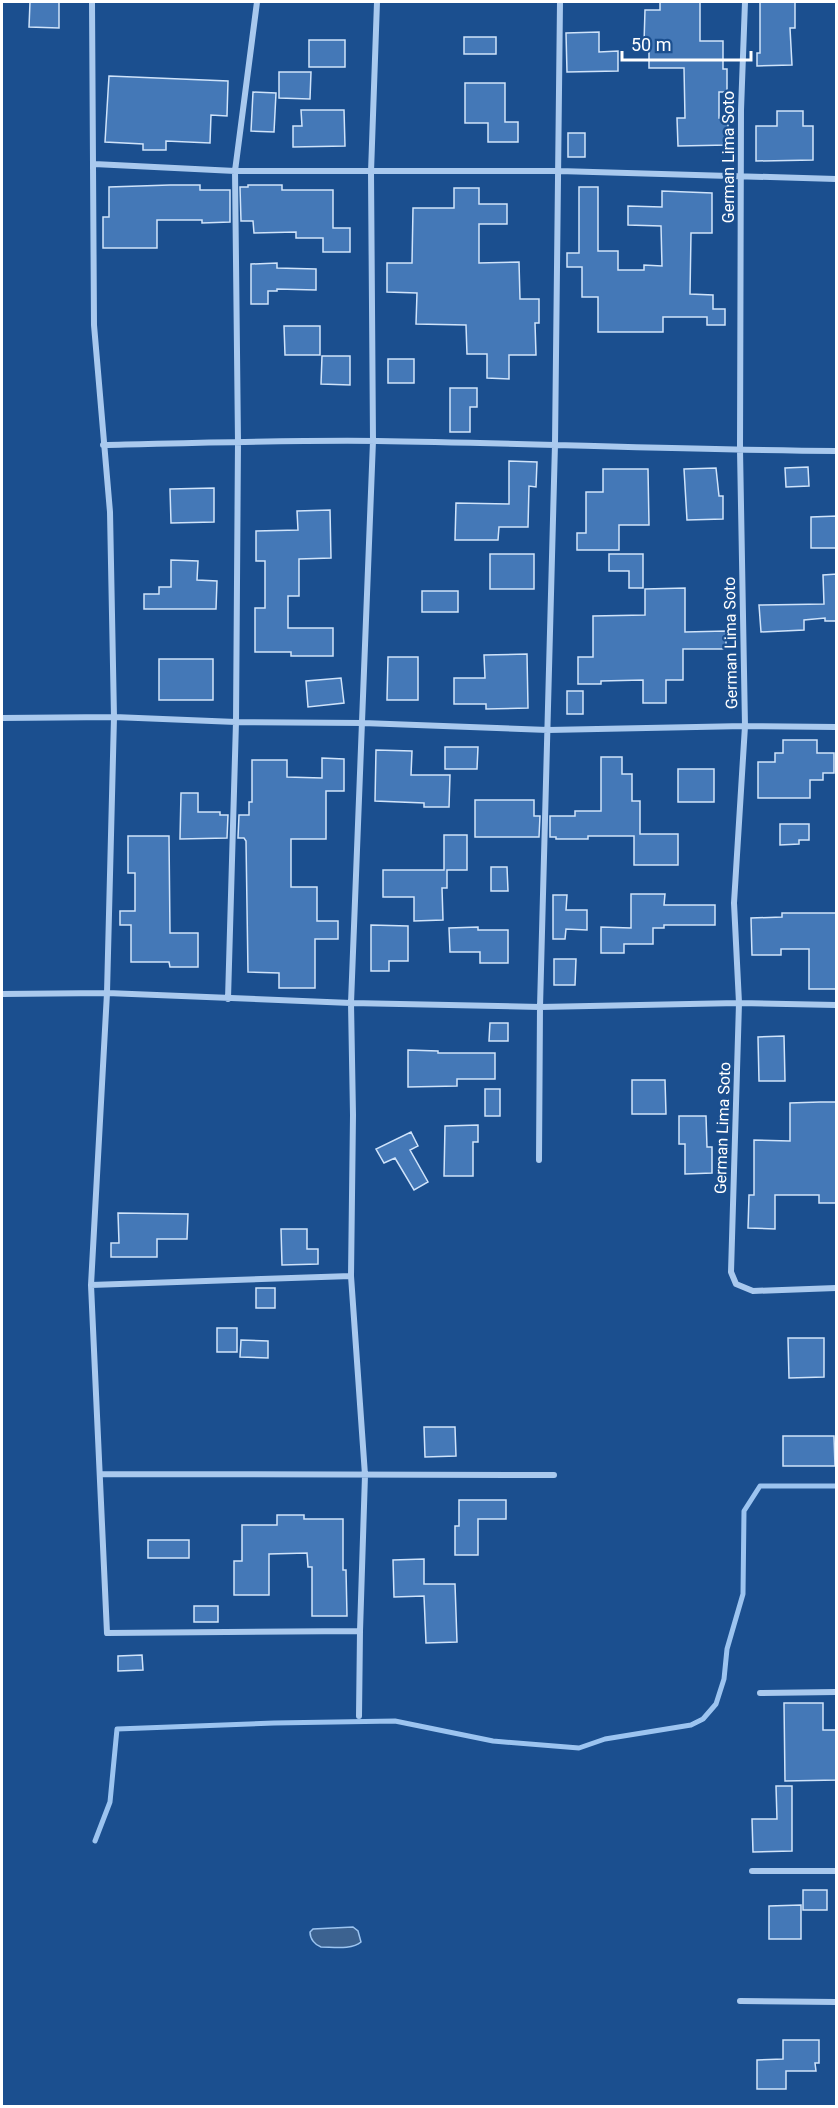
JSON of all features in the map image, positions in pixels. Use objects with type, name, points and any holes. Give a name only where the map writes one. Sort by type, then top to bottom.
[{"type":"street","points":[[92,2],[94,325],[110,512],[114,717],[107,993],[91,1285],[107,1633],[360,1631]]},
{"type":"street","points":[[228,999],[236,722],[238,442],[235,171],[257,2]]},
{"type":"street","points":[[359,1716],[365,1475],[351,1276],[353,1115],[351,1003],[373,441],[371,172],[377,2]]},
{"type":"street","points":[[539,1160],[540,1007],[555,444],[560,2]]},
{"type":"street","name":"German Lima Soto","points":[[745,2],[741,110],[740,450],[745,726],[734,903],[739,1003],[731,1272],[736,1284],[753,1290],[837,1288]]},
{"type":"street","points":[[94,164],[235,171],[559,171],[837,179]]},
{"type":"street","points":[[104,445],[373,441],[837,451]]},
{"type":"street","points":[[2,718],[114,717],[548,730],[745,726],[837,727]]},
{"type":"street","points":[[2,994],[107,993],[351,1003],[540,1007],[739,1003],[837,1005]]},
{"type":"street","points":[[91,1285],[351,1276]]},
{"type":"street","points":[[101,1474],[554,1475]]},
{"type":"street","points":[[760,1693],[837,1692]]},
{"type":"street","points":[[752,1871],[837,1871]]},
{"type":"street","points":[[740,2001],[837,2002]]},
{"type":"water","points":[[353,1927],[358,1931],[361,1942],[348,1947],[321,1947],[313,1941],[310,1935],[313,1929]]},
{"type":"building","points":[[30,2],[59,2],[59,28],[29,27]]},
{"type":"building","points":[[660,2],[700,2],[700,41],[723,41],[723,69],[727,69],[727,92],[719,92],[719,118],[728,118],[728,145],[678,146],[677,118],[685,118],[684,68],[649,68],[649,43],[644,43],[645,10],[660,10]]},
{"type":"building","points":[[760,2],[795,2],[795,28],[790,28],[792,65],[757,66],[757,53],[760,53]]},
{"type":"building","points":[[599,32],[599,52],[618,51],[618,71],[567,72],[566,33]]},
{"type":"building","points":[[464,37],[496,37],[496,54],[464,54]]},
{"type":"building","points":[[309,40],[345,40],[345,67],[309,67]]},
{"type":"building","points":[[279,72],[311,72],[310,99],[279,98]]},
{"type":"building","points":[[109,76],[228,81],[227,116],[211,115],[210,143],[166,141],[166,150],[143,150],[143,144],[105,142]]},
{"type":"building","points":[[465,83],[505,83],[505,122],[518,122],[518,142],[488,142],[488,123],[465,123]]},
{"type":"building","points":[[253,92],[276,93],[274,132],[251,131]]},
{"type":"building","points":[[301,110],[344,110],[345,146],[293,147],[293,126],[302,126]]},
{"type":"building","points":[[777,111],[803,111],[803,126],[813,126],[813,160],[756,161],[756,126],[777,126]]},
{"type":"building","points":[[568,133],[585,133],[585,157],[568,157]]},
{"type":"building","points":[[200,185],[200,190],[230,190],[230,222],[157,220],[157,248],[103,248],[103,217],[109,217],[109,187]]},
{"type":"building","points":[[248,185],[282,185],[282,190],[333,190],[333,228],[350,228],[350,252],[323,252],[323,238],[296,238],[296,232],[254,233],[253,221],[241,221],[240,187],[248,187]]},
{"type":"building","points":[[579,187],[598,187],[598,251],[618,251],[618,270],[644,270],[644,265],[662,266],[661,226],[628,225],[628,206],[662,207],[662,191],[712,193],[712,233],[691,233],[690,294],[713,295],[713,309],[725,309],[725,325],[707,325],[707,317],[663,317],[663,332],[598,332],[598,297],[582,297],[582,267],[567,267],[567,253],[579,253]]},
{"type":"building","points":[[454,188],[479,188],[479,204],[507,204],[507,224],[479,224],[479,263],[519,262],[520,299],[539,299],[539,323],[535,323],[536,355],[509,355],[509,379],[487,378],[487,354],[467,354],[466,325],[416,324],[417,293],[387,292],[387,263],[412,263],[413,208],[454,208]]},
{"type":"building","points":[[277,263],[277,268],[316,269],[316,290],[277,289],[277,291],[268,291],[268,304],[251,304],[251,264]]},
{"type":"building","points":[[284,326],[320,326],[320,355],[285,355]]},
{"type":"building","points":[[322,356],[350,356],[350,385],[321,384]]},
{"type":"building","points":[[388,359],[414,359],[414,383],[388,383]]},
{"type":"building","points":[[450,388],[477,388],[477,407],[470,407],[470,432],[450,432]]},
{"type":"building","points":[[509,461],[537,462],[536,487],[529,486],[528,527],[499,527],[498,540],[455,540],[456,503],[509,504]]},
{"type":"building","points":[[808,467],[809,486],[786,487],[785,468]]},
{"type":"building","points":[[716,468],[719,496],[723,496],[723,519],[687,520],[684,469]]},
{"type":"building","points":[[603,469],[648,469],[649,525],[619,525],[619,550],[577,550],[577,533],[586,533],[586,492],[603,492]]},
{"type":"building","points":[[214,488],[214,522],[171,523],[170,489]]},
{"type":"building","points":[[330,510],[331,558],[299,559],[299,596],[288,596],[288,628],[333,628],[333,656],[291,656],[291,652],[255,652],[255,608],[265,608],[265,561],[256,561],[256,531],[298,530],[297,511]]},
{"type":"building","points":[[837,516],[837,548],[811,548],[811,517]]},
{"type":"building","points":[[490,554],[534,554],[534,589],[490,589]]},
{"type":"building","points":[[609,554],[643,554],[643,588],[629,588],[629,571],[609,571]]},
{"type":"building","points":[[171,560],[198,561],[197,580],[217,581],[216,609],[144,609],[144,594],[159,594],[159,587],[171,587]]},
{"type":"building","points":[[837,574],[837,621],[825,621],[825,618],[804,620],[804,630],[761,632],[759,605],[824,604],[823,575]]},
{"type":"building","points":[[685,588],[685,632],[726,631],[726,649],[683,649],[683,680],[666,680],[666,703],[643,703],[643,680],[578,684],[578,657],[593,657],[593,616],[645,615],[645,589]]},
{"type":"building","points":[[422,591],[458,591],[458,612],[422,612]]},
{"type":"building","points":[[527,654],[528,708],[486,709],[486,704],[454,704],[454,678],[485,678],[484,655]]},
{"type":"building","points":[[388,657],[418,657],[418,700],[387,700]]},
{"type":"building","points":[[159,659],[213,659],[213,700],[159,700]]},
{"type":"building","points":[[341,678],[344,703],[308,707],[306,681]]},
{"type":"building","points":[[567,691],[583,691],[583,714],[567,714]]},
{"type":"building","points":[[783,740],[817,740],[817,753],[834,753],[834,773],[823,773],[823,780],[810,780],[810,798],[758,798],[758,762],[775,762],[775,753],[783,753]]},
{"type":"building","points":[[445,747],[478,747],[477,769],[445,769]]},
{"type":"building","points":[[376,750],[412,751],[411,775],[450,775],[449,807],[424,807],[424,803],[375,801]]},
{"type":"building","points":[[601,757],[622,757],[622,774],[632,774],[632,801],[640,801],[640,834],[678,834],[678,865],[634,865],[634,836],[588,836],[588,839],[550,837],[550,816],[575,816],[575,811],[601,811]]},
{"type":"building","points":[[322,758],[344,759],[344,791],[326,791],[326,839],[291,839],[291,887],[317,887],[317,921],[338,921],[338,939],[315,939],[315,988],[279,988],[279,973],[248,972],[246,841],[244,838],[238,838],[239,815],[249,815],[249,802],[252,802],[252,760],[287,760],[287,777],[322,778]]},
{"type":"building","points":[[678,769],[714,769],[714,802],[678,802]]},
{"type":"building","points":[[181,793],[198,793],[198,812],[220,812],[220,815],[228,815],[227,838],[180,839]]},
{"type":"building","points":[[475,800],[534,800],[534,816],[540,816],[539,837],[475,837]]},
{"type":"building","points":[[780,824],[809,824],[809,840],[799,840],[799,844],[780,845]]},
{"type":"building","points":[[444,835],[467,835],[467,870],[447,870],[447,888],[442,888],[443,920],[414,921],[414,897],[383,897],[383,870],[444,870]]},
{"type":"building","points":[[128,836],[169,836],[170,933],[198,933],[198,967],[170,967],[169,962],[131,962],[131,925],[120,925],[120,911],[135,911],[135,873],[128,873]]},
{"type":"building","points":[[491,867],[507,867],[508,891],[491,891]]},
{"type":"building","points":[[631,894],[665,894],[664,905],[715,905],[715,925],[664,925],[664,928],[653,928],[653,944],[624,944],[624,953],[601,953],[601,927],[631,928]]},
{"type":"building","points":[[553,895],[567,895],[566,910],[587,910],[587,930],[566,929],[565,939],[553,939]]},
{"type":"building","points":[[782,913],[837,913],[837,989],[809,989],[809,949],[781,949],[781,955],[752,955],[751,918],[782,917]]},
{"type":"building","points":[[371,925],[408,926],[408,961],[389,961],[389,971],[371,971]]},
{"type":"building","points":[[478,927],[478,930],[508,930],[508,963],[480,963],[480,952],[450,952],[449,928]]},
{"type":"building","points":[[554,959],[576,959],[575,985],[554,985]]},
{"type":"building","points":[[490,1023],[508,1023],[508,1041],[489,1041]]},
{"type":"building","points":[[784,1036],[785,1081],[759,1081],[758,1037]]},
{"type":"building","points":[[408,1050],[438,1051],[438,1053],[495,1053],[495,1079],[457,1079],[457,1086],[408,1087]]},
{"type":"building","points":[[632,1080],[665,1080],[666,1114],[632,1114]]},
{"type":"building","points":[[485,1089],[500,1089],[500,1116],[485,1116]]},
{"type":"building","points":[[837,1102],[837,1203],[819,1203],[819,1195],[775,1195],[775,1229],[748,1228],[749,1195],[754,1195],[754,1140],[790,1141],[790,1103]]},
{"type":"building","points":[[679,1116],[706,1116],[707,1147],[712,1147],[712,1173],[685,1174],[685,1144],[679,1144]]},
{"type":"building","points":[[478,1125],[478,1142],[473,1142],[473,1176],[444,1176],[445,1126]]},
{"type":"building","points":[[411,1132],[418,1146],[410,1150],[428,1182],[414,1190],[395,1158],[384,1163],[376,1149]]},
{"type":"building","points":[[118,1213],[188,1214],[187,1239],[157,1239],[157,1257],[111,1257],[111,1243],[119,1243]]},
{"type":"building","points":[[281,1229],[307,1229],[307,1249],[318,1249],[318,1264],[282,1265]]},
{"type":"building","points":[[256,1288],[275,1288],[275,1308],[256,1308]]},
{"type":"building","points":[[217,1328],[237,1328],[237,1352],[217,1352]]},
{"type":"building","points":[[788,1338],[824,1338],[824,1377],[789,1378]]},
{"type":"building","points":[[241,1340],[268,1341],[268,1358],[240,1357]]},
{"type":"building","points":[[424,1427],[455,1427],[456,1456],[425,1457]]},
{"type":"building","points":[[783,1436],[834,1436],[835,1466],[783,1466]]},
{"type":"building","points":[[459,1500],[506,1500],[506,1519],[478,1519],[478,1555],[455,1555],[455,1526],[459,1526]]},
{"type":"building","points":[[277,1515],[304,1515],[304,1519],[343,1519],[343,1570],[346,1570],[347,1616],[312,1616],[312,1567],[308,1567],[307,1553],[269,1554],[269,1595],[234,1595],[234,1561],[242,1561],[242,1525],[277,1525]]},
{"type":"building","points":[[148,1540],[189,1540],[189,1558],[148,1558]]},
{"type":"building","points":[[424,1559],[424,1584],[455,1584],[457,1642],[426,1643],[424,1596],[394,1597],[393,1560]]},
{"type":"building","points":[[194,1606],[218,1606],[218,1622],[194,1622]]},
{"type":"building","points":[[142,1655],[143,1670],[118,1671],[118,1656]]},
{"type":"building","points":[[784,1703],[823,1703],[823,1730],[837,1730],[837,1780],[785,1781]]},
{"type":"building","points":[[776,1786],[792,1786],[792,1851],[753,1852],[752,1819],[777,1819]]},
{"type":"building","points":[[803,1890],[827,1890],[827,1910],[803,1910]]},
{"type":"building","points":[[801,1905],[801,1939],[769,1939],[769,1906]]},
{"type":"building","points":[[783,2040],[819,2040],[819,2063],[815,2063],[816,2071],[786,2071],[786,2089],[757,2089],[757,2060],[783,2059]]},
{"type":"waterway","points":[[95,1841],[110,1802],[117,1729],[395,1721],[493,1741],[579,1748],[605,1739],[691,1725],[703,1719],[716,1704],[724,1679],[727,1649],[743,1594],[744,1511],[760,1486],[836,1486]]}]
